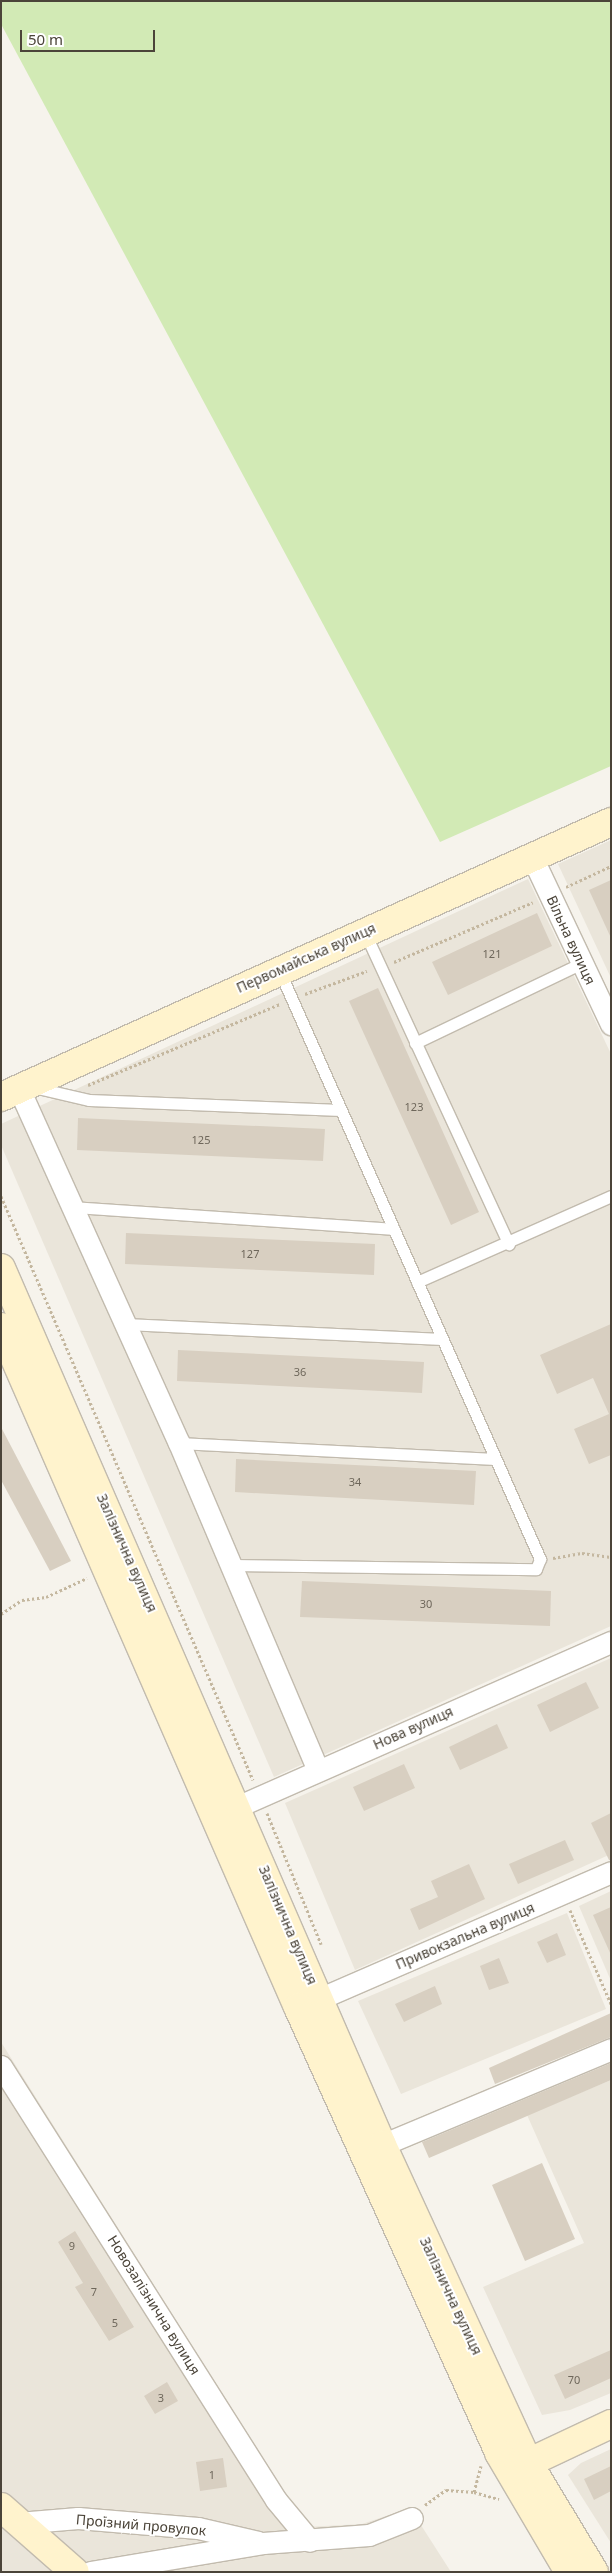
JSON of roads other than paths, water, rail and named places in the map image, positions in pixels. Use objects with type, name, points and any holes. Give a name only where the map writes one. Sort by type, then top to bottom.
[{"type":"main road","name":"Первомайська вулиця","points":[[16,1090],[611,822]]},
{"type":"main road","name":"Залізнична вулиця","points":[[1,1268],[227,1811],[519,2468],[569,2572]]},
{"type":"main road","name":"Залізнична вулиця","points":[[1,1327],[108,1568],[319,2000],[519,2468],[594,2572]]},
{"type":"main road","points":[[519,2468],[611,2424]]},
{"type":"main road","points":[[10,2515],[75,2572]]},
{"type":"street","name":"Вільна вулиця","points":[[532,857],[611,1024]]},
{"type":"street","points":[[16,1090],[73,1207],[179,1443],[318,1770]]},
{"type":"street","name":"Нова вулиця","points":[[227,1811],[611,1642]]},
{"type":"street","name":"Привокзальна вулиця","points":[[319,2000],[611,1872]]},
{"type":"street","points":[[382,2145],[611,2048]]},
{"type":"street","name":"Новозалізнична вулиця","points":[[1,2066],[276,2500],[310,2542]]},
{"type":"street","name":"Проїзний провулок","points":[[10,2515],[78,2518],[198,2528],[263,2543]]},
{"type":"street","name":"Проїзний провулок","points":[[90,2572],[213,2555],[263,2543],[310,2542],[369,2535],[412,2518]]},
{"type":"lane","points":[[364,932],[509,1244]]},
{"type":"lane","points":[[416,1044],[582,963]]},
{"type":"lane","points":[[232,1565],[536,1570],[540,1559],[279,970]]},
{"type":"lane","points":[[16,1090],[62,1096],[340,1110]]},
{"type":"lane","points":[[417,1282],[509,1244],[611,1196]]},
{"type":"lane","points":[[73,1207],[393,1229]]},
{"type":"lane","points":[[126,1324],[442,1339]]},
{"type":"lane","points":[[179,1443],[495,1459]]}]
